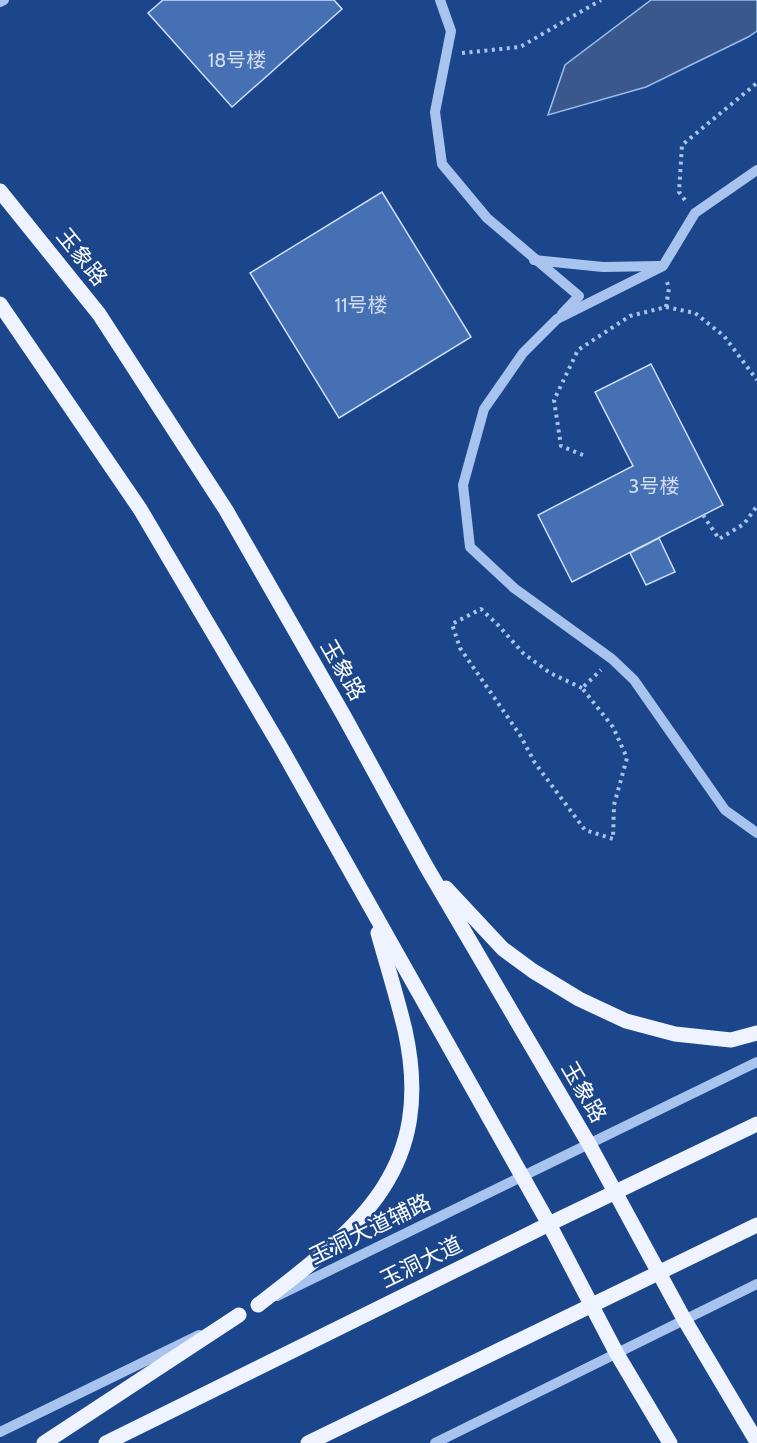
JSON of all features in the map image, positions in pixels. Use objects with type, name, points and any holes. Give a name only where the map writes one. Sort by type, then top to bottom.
[{"type":"main road","name":"玉象路","points":[[0,191],[99,314],[226,510],[344,716],[426,866],[589,1144],[684,1319],[757,1442]]},
{"type":"main road","points":[[0,304],[140,509],[280,746],[549,1224],[617,1354],[670,1443]]},
{"type":"main road","points":[[426,866],[503,949],[579,999],[626,1021],[675,1034],[731,1040],[757,1033]]},
{"type":"main road","points":[[258,1305],[326,1253],[365,1214],[390,1179],[405,1143],[412,1082],[405,1031],[372,910]]},
{"type":"main road","name":"玉洞大道","points":[[106,1443],[757,1124]]},
{"type":"main road","points":[[308,1443],[757,1225]]},
{"type":"main road","points":[[44,1443],[239,1315]]},
{"type":"street","points":[[440,0],[451,31],[435,112],[442,164],[487,218],[579,296],[523,352],[484,409],[463,485],[470,547],[514,588],[612,659],[634,680],[724,810],[757,833]]},
{"type":"street","points":[[557,319],[663,266],[695,213],[757,170]]},
{"type":"street","points":[[534,260],[603,267],[663,266]]},
{"type":"street","name":"玉洞大道辅路","points":[[0,1432],[757,1062]]},
{"type":"street","points":[[435,1443],[757,1284]]},
{"type":"path","points":[[447,54],[520,47],[601,0]]},
{"type":"path","points":[[695,213],[679,192],[682,145],[757,83]]},
{"type":"path","points":[[663,266],[669,288],[666,307]]},
{"type":"path","points":[[583,455],[561,446],[554,400],[578,350],[630,316],[666,307],[695,313],[724,336],[757,380]]},
{"type":"path","points":[[703,515],[719,539],[744,524],[757,506]]},
{"type":"path","points":[[480,609],[523,653],[550,673],[582,688],[613,727],[627,758],[614,805],[613,839],[585,830],[535,763],[520,735],[460,648],[452,624],[480,609]]},
{"type":"path","points":[[582,688],[612,659]]},
{"type":"water","points":[[651,0],[757,0],[757,31],[646,87],[548,115],[565,65]]},
{"type":"building","points":[[163,0],[334,0],[342,9],[232,107],[148,13]]},
{"type":"building","points":[[382,192],[471,337],[339,418],[250,273]]},
{"type":"building","points":[[651,364],[723,505],[572,582],[538,515],[633,466],[595,392]]},
{"type":"building","points":[[659,538],[675,572],[646,585],[630,553]]}]
